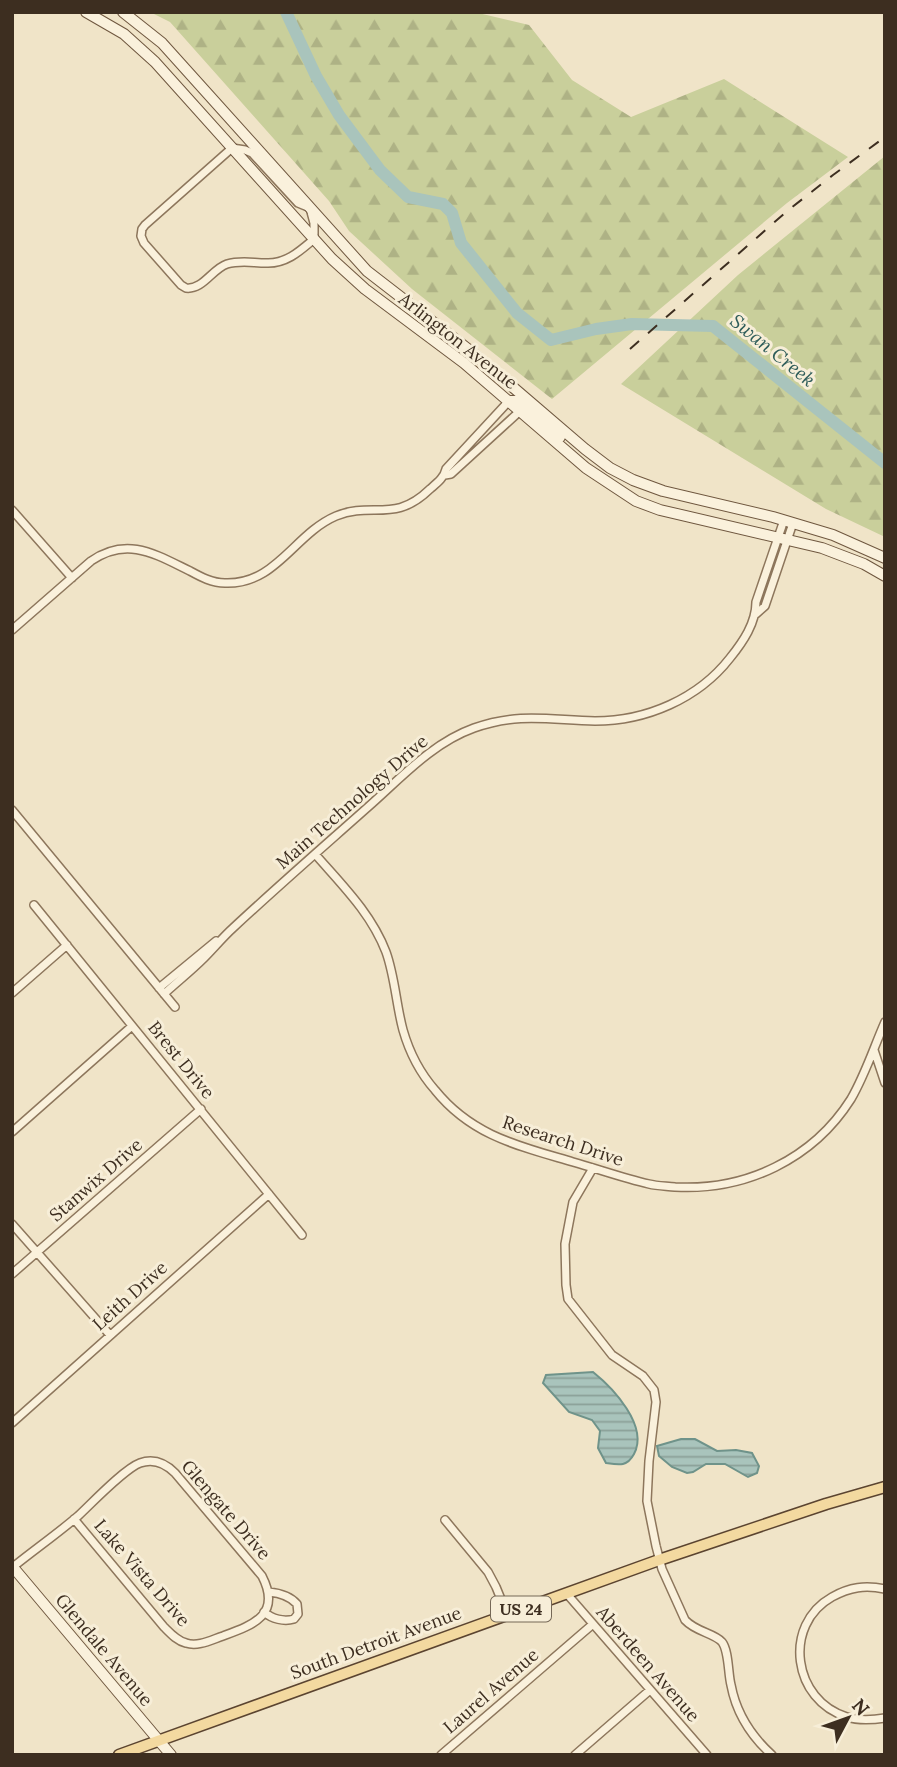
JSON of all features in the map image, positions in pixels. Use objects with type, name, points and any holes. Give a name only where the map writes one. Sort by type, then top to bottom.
[{"type":"main road","name":"South Detroit Avenue","points":[[120,1755],[659,1560],[885,1487]]},
{"type":"street","name":"Arlington Avenue","points":[[86,12],[124,34],[155,62],[352,279],[456,356],[586,468],[636,501],[660,510],[784,538],[844,556],[885,576]]},
{"type":"street","name":"Arlington Avenue","points":[[123,12],[162,43],[367,271],[490,367],[610,468],[663,491],[833,535],[885,558]]},
{"type":"street","points":[[232,148],[252,153],[298,203],[310,208],[314,239],[295,255],[283,261],[267,263],[235,262],[220,267],[194,288],[181,285],[142,241],[141,236],[145,225],[232,148]]},
{"type":"street","points":[[445,475],[446,469],[509,401],[524,404],[585,458],[610,468]]},
{"type":"street","points":[[12,630],[99,556],[116,550],[130,548],[155,553],[211,581],[229,583],[250,580],[270,569],[329,520],[352,512],[402,508],[419,499],[445,475],[451,474],[520,411]]},
{"type":"street","points":[[12,510],[72,578]]},
{"type":"street","name":"Main Technology Drive","points":[[161,991],[197,955],[230,930],[429,753],[448,740],[498,720],[524,717],[594,721],[620,719],[660,709],[684,698],[706,683],[743,641],[756,614],[756,602],[789,522]]},
{"type":"street","points":[[12,810],[175,1007]]},
{"type":"street","name":"Research Drive","points":[[315,854],[355,899],[376,930],[391,969],[407,1043],[435,1090],[462,1117],[497,1138],[651,1185],[691,1188],[726,1184],[760,1175],[792,1158],[823,1134],[852,1097],[885,1021]]},
{"type":"street","name":"Brest Drive","points":[[34,905],[302,1235]]},
{"type":"street","points":[[12,993],[67,945]]},
{"type":"street","points":[[12,1132],[132,1026]]},
{"type":"street","points":[[873,1049],[885,1083]]},
{"type":"street","name":"Stanwix Drive","points":[[12,1274],[201,1109]]},
{"type":"street","points":[[593,1168],[573,1202],[565,1244],[568,1299],[612,1355],[643,1376],[656,1396],[646,1492],[659,1560],[685,1620],[690,1626],[721,1641],[725,1648],[737,1705],[749,1729],[772,1755]]},
{"type":"street","name":"Leith Drive","points":[[12,1423],[269,1194]]},
{"type":"street","points":[[12,1224],[110,1335]]},
{"type":"street","name":"Glengate Drive","points":[[74,1519],[134,1466],[156,1461],[176,1473],[262,1576],[268,1588]]},
{"type":"street","points":[[13,1567],[74,1519]]},
{"type":"street","name":"Lake Vista Drive","points":[[74,1519],[165,1628],[180,1641],[191,1644],[204,1642],[252,1625],[264,1612]]},
{"type":"street","points":[[445,1520],[488,1572],[507,1614]]},
{"type":"street","name":"Glendale Avenue","points":[[13,1567],[171,1755]]},
{"type":"street","points":[[885,1589],[854,1587],[822,1604],[804,1629],[800,1658],[807,1683],[814,1694],[832,1710],[859,1720],[885,1717]]},
{"type":"street","points":[[268,1588],[297,1604],[298,1614],[294,1619],[283,1621],[264,1612],[269,1599],[268,1588]]},
{"type":"street","name":"Aberdeen Avenue","points":[[566,1594],[706,1755]]},
{"type":"street","name":"Laurel Avenue","points":[[441,1755],[593,1624]]},
{"type":"street","points":[[575,1755],[650,1690]]},
{"type":"green space","points":[[150,12],[474,12],[529,25],[572,80],[631,117],[724,79],[848,157],[787,203],[552,399],[412,289],[349,231],[329,201],[170,22]]},
{"type":"green space","points":[[885,156],[885,537],[826,509],[621,384],[738,275]]},
{"type":"water","points":[[593,1372],[619,1398],[633,1420],[637,1443],[634,1454],[625,1463],[606,1463],[598,1448],[600,1431],[592,1420],[569,1412],[543,1383],[546,1375]]},
{"type":"water","points":[[681,1439],[695,1439],[717,1451],[752,1453],[759,1466],[757,1473],[748,1477],[725,1464],[706,1464],[687,1473],[672,1467],[659,1456],[657,1446]]},
{"type":"waterway","name":"Swan Creek","points":[[286,12],[316,76],[339,115],[380,170],[408,197],[443,204],[452,213],[461,243],[517,313],[551,340],[632,324],[713,326],[885,463]]},
{"type":"railway","points":[[630,349],[786,212],[885,137]]}]
